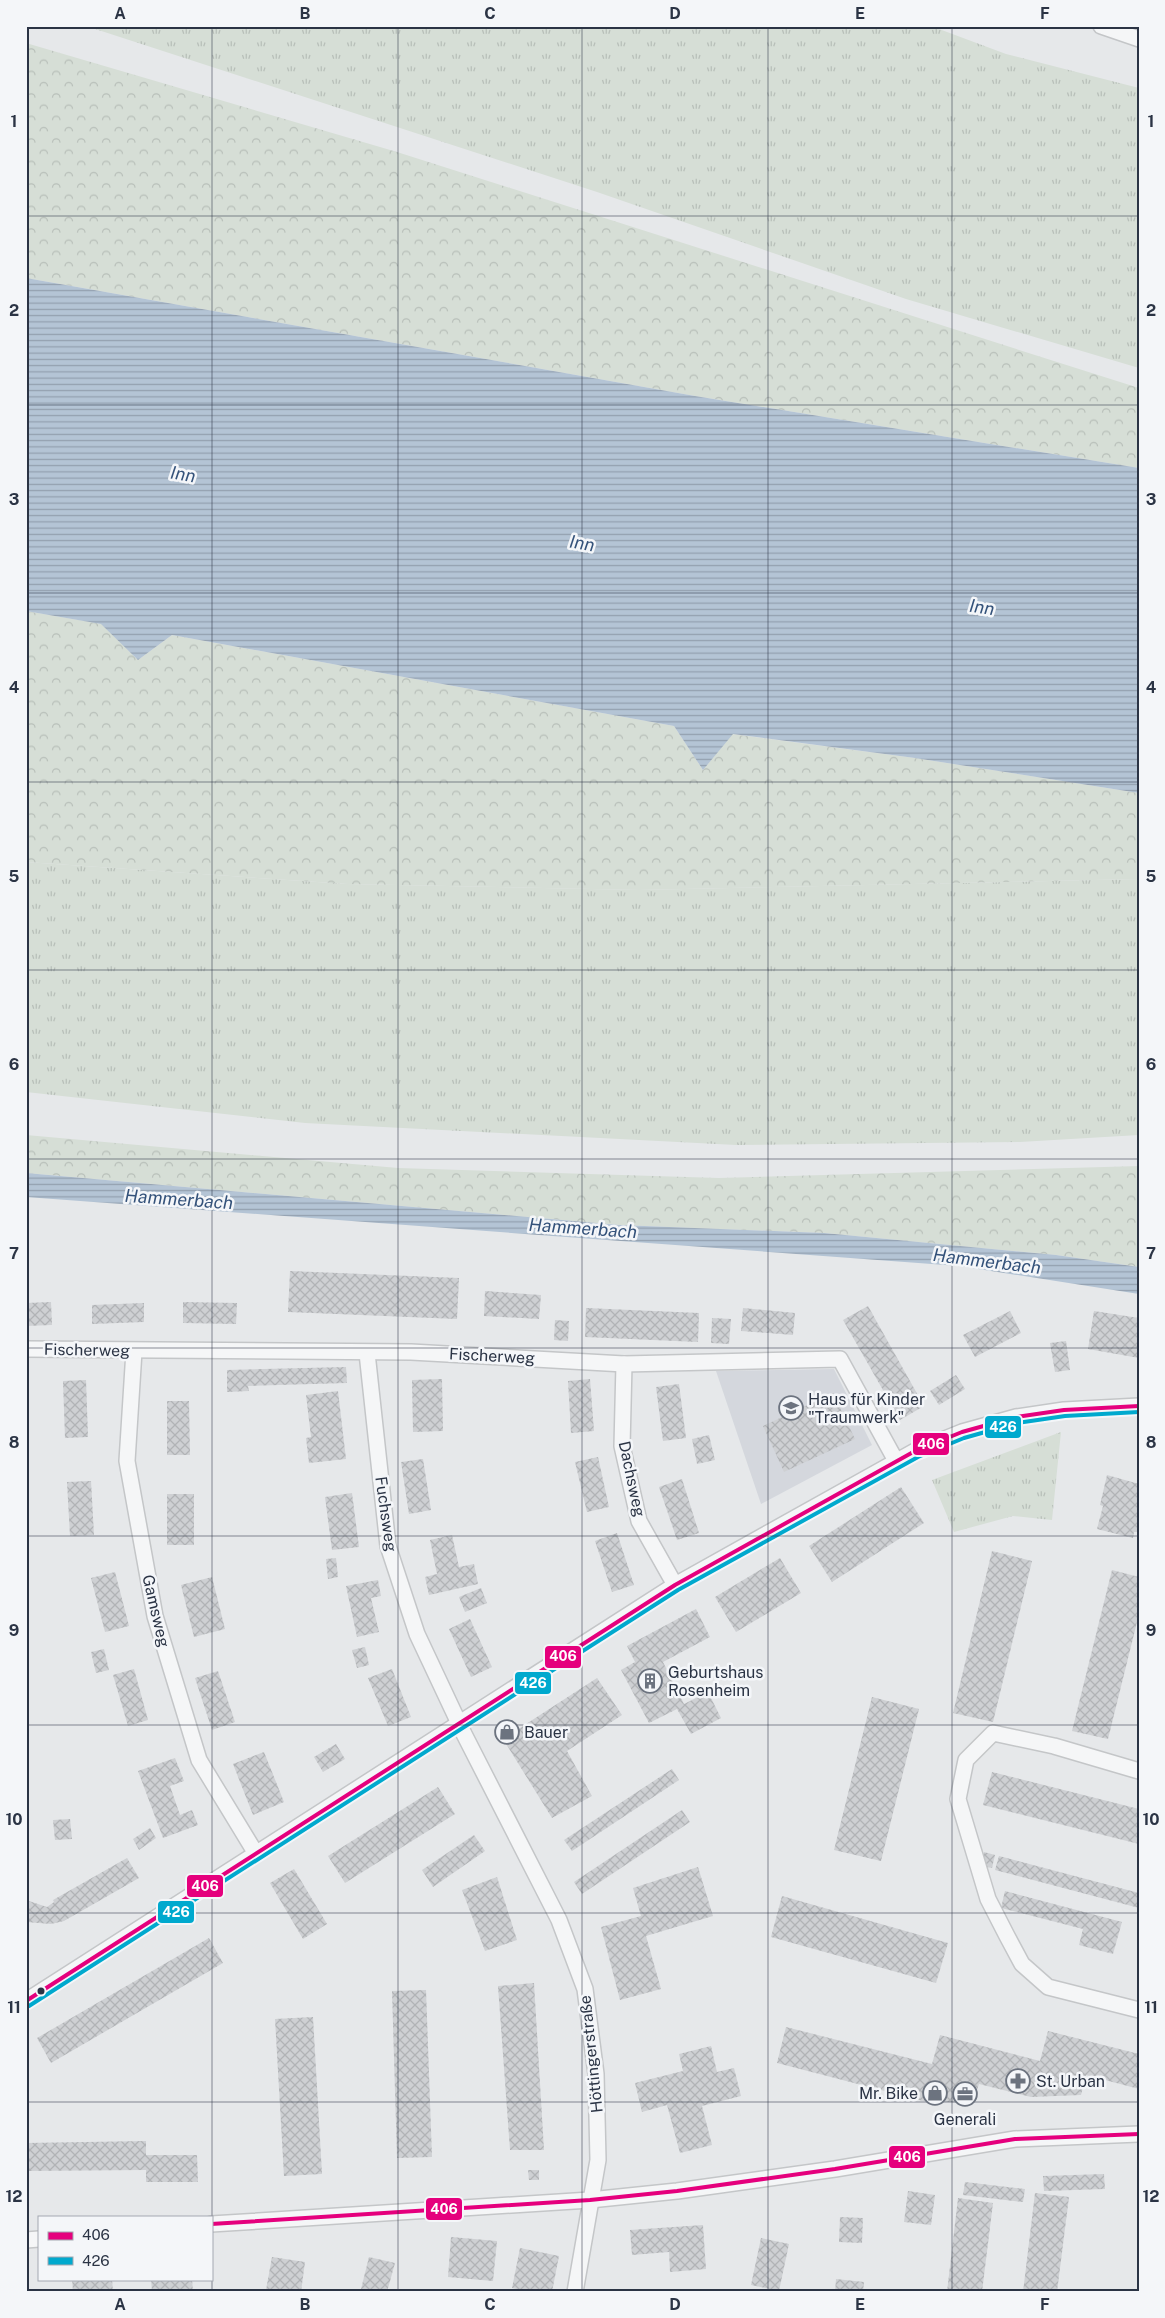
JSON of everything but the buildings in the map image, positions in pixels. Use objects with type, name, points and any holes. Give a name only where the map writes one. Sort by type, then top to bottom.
[{"type":"street","points":[[1101,26],[1139,39]]},
{"type":"street","name":"Fischerweg","points":[[26,1349],[411,1352],[624,1364],[840,1359],[896,1461]]},
{"type":"street","name":"Gamsweg","points":[[134,1351],[127,1461],[155,1616],[199,1760],[255,1852]]},
{"type":"street","name":"Fuchsweg","points":[[367,1353],[388,1546],[417,1634],[459,1722]]},
{"type":"street","name":"Dachsweg","points":[[624,1364],[622,1446],[624,1455],[640,1521],[675,1585]]},
{"type":"street","points":[[26,2001],[255,1852],[675,1585],[896,1461],[962,1432],[1016,1417],[1064,1410],[1139,1406]]},
{"type":"street","name":"Höttingerstraße","points":[[459,1722],[559,1920],[585,1989],[597,2093],[598,2160],[575,2292]]},
{"type":"street","points":[[1139,1771],[1054,1746],[993,1733],[966,1760],[958,1799],[988,1899],[1022,1964],[1048,1987],[1139,2010]]},
{"type":"street","points":[[212,2224],[590,2200],[677,2191],[835,2169],[1015,2139],[1139,2134]]},
{"type":"shaded area","name":"Haus für Kinder \"Traumwerk\"","points":[[834,1369],[872,1445],[761,1504],[716,1371]]},
{"type":"green space","points":[[86,26],[931,26],[1006,54],[1139,88],[1139,368],[906,299],[597,192]]},
{"type":"green space","points":[[26,43],[397,152],[1139,388],[1139,468],[695,396],[26,278]]},
{"type":"green space","points":[[26,611],[102,624],[138,660],[172,635],[674,726],[703,770],[732,734],[915,758],[1139,793],[1139,879],[639,890],[347,884],[26,862]]},
{"type":"green space","points":[[26,862],[347,884],[639,890],[1139,879],[1139,1135],[1020,1142],[736,1145],[305,1123],[26,1092]]},
{"type":"green space","points":[[26,1135],[398,1168],[719,1178],[1139,1166],[1139,1267],[1056,1255],[824,1233],[619,1225],[26,1173]]},
{"type":"green space","points":[[1061,1432],[1052,1520],[1013,1516],[954,1532],[932,1480]]},
{"type":"water","name":"Inn","points":[[26,278],[695,396],[1139,468],[1139,793],[915,758],[733,734],[703,770],[674,726],[172,635],[138,660],[101,624],[26,611]]},
{"type":"water","name":"Hammerbach","points":[[26,1173],[619,1225],[824,1233],[1056,1255],[1139,1267],[1139,1294],[959,1266],[26,1197]]},
{"type":"transit line","name":"406","points":[[26,2001],[675,1585],[915,1451],[962,1432],[1016,1417],[1064,1410],[1139,1406]]},
{"type":"transit line","name":"426","points":[[29,2006],[678,1590],[918,1457],[964,1438],[1017,1423],[1065,1416],[1139,1412]]},
{"type":"transit line","name":"406","points":[[212,2224],[590,2200],[677,2191],[835,2169],[1015,2139],[1139,2134]]},
{"type":"place","name":"Haus für Kinder \"Traumwerk\"","points":[[791,1408]]},
{"type":"place","name":"Geburtshaus Rosenheim","points":[[650,1681]]},
{"type":"place","name":"Bauer","points":[[507,1732]]},
{"type":"place","name":"St. Urban","points":[[1018,2081]]},
{"type":"place","name":"Mr. Bike","points":[[935,2093]]},
{"type":"place","name":"Generali","points":[[965,2094]]}]
